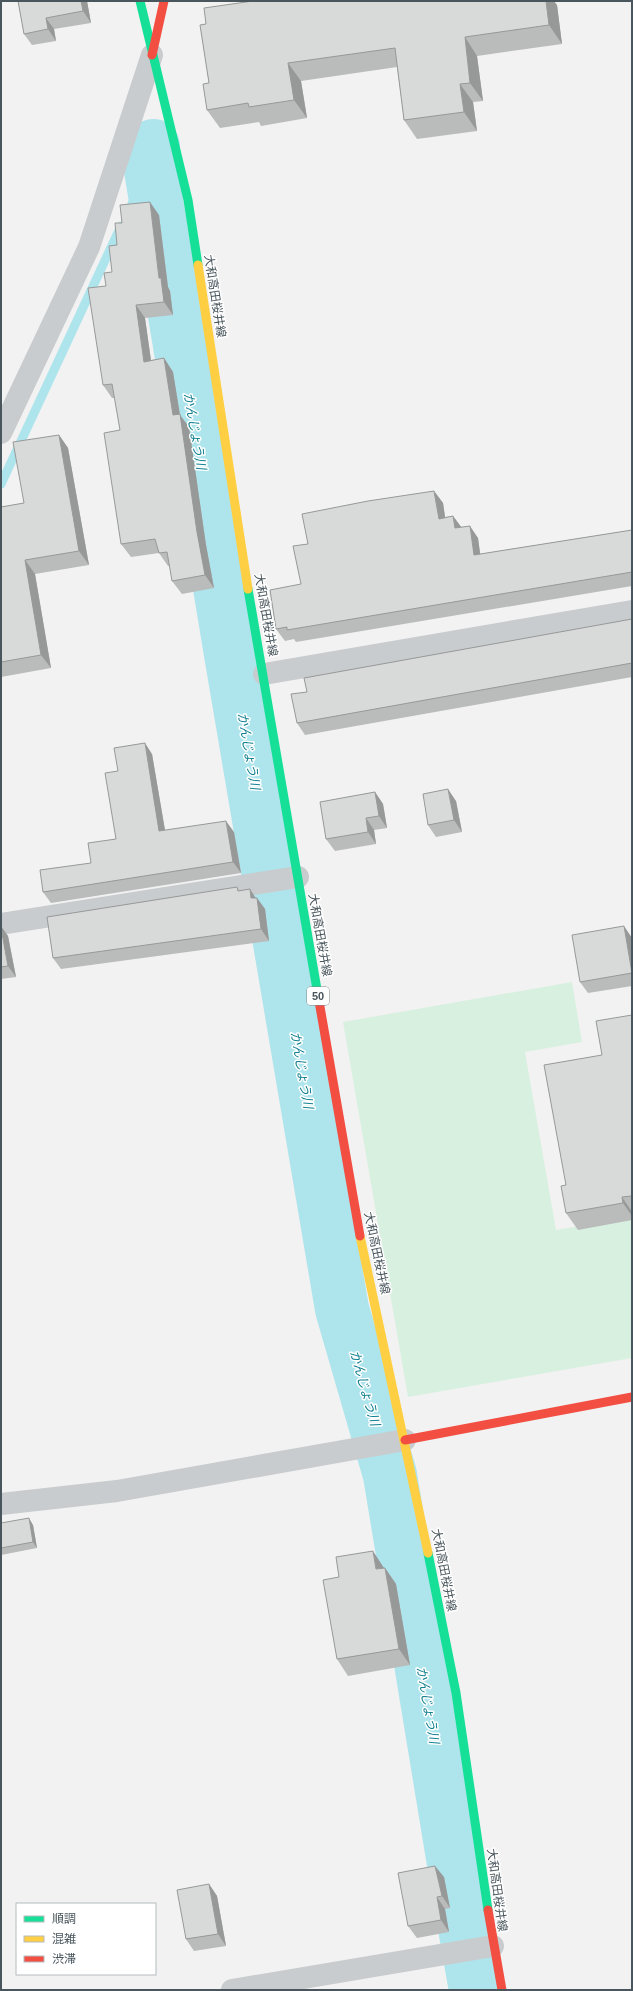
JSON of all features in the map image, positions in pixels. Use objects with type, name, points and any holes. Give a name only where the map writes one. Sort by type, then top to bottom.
[{"type":"main road","name":"大和高田桜井線","points":[[140,1],[188,200],[233,499],[264,674],[281,880],[356,1215],[389,1443],[456,1693],[478,1949],[502,1990]]},
{"type":"main road","points":[[152,55],[164,1]]},
{"type":"main road","points":[[389,1443],[632,1397]]},
{"type":"street","points":[[1,433],[89,247],[152,55]]},
{"type":"street","points":[[264,674],[632,611]]},
{"type":"street","points":[[1,924],[281,880]]},
{"type":"street","points":[[1,1504],[117,1490],[389,1443]]},
{"type":"street","points":[[232,1990],[478,1949]]},
{"type":"green space","points":[[572,982],[582,1042],[525,1052],[556,1230],[632,1217],[632,1358],[408,1397],[343,1022]]},
{"type":"building","points":[[18,1],[81,1],[83,11],[46,18],[48,29],[24,34]]},
{"type":"building","points":[[253,1],[546,1],[549,25],[465,37],[470,83],[460,84],[464,112],[404,120],[395,48],[288,63],[294,100],[249,107],[248,103],[207,110],[203,84],[209,83],[200,25],[206,24],[204,8]]},
{"type":"building","points":[[150,202],[159,278],[161,278],[164,302],[136,305],[144,362],[164,358],[173,415],[180,414],[197,532],[205,575],[172,581],[167,552],[159,553],[155,539],[121,544],[104,433],[120,430],[112,384],[103,385],[88,288],[106,286],[104,273],[112,272],[109,246],[117,245],[115,223],[122,223],[120,205]]},
{"type":"building","points":[[59,435],[79,551],[25,560],[41,655],[1,662],[1,507],[24,503],[13,442]]},
{"type":"building","points":[[434,491],[439,519],[453,516],[455,528],[470,526],[474,555],[632,530],[632,572],[287,630],[287,627],[276,629],[270,590],[301,584],[293,546],[308,544],[302,514],[368,501]]},
{"type":"building","points":[[632,619],[632,663],[297,723],[291,694],[307,692],[304,678]]},
{"type":"building","points":[[145,743],[159,831],[226,821],[233,862],[43,892],[40,870],[91,863],[88,843],[116,839],[105,773],[118,771],[114,748]]},
{"type":"building","points":[[448,789],[454,820],[428,825],[423,794]]},
{"type":"building","points":[[375,792],[379,816],[366,818],[368,832],[326,839],[320,802]]},
{"type":"building","points":[[237,887],[238,891],[250,889],[251,898],[257,898],[261,929],[53,958],[47,917]]},
{"type":"building","points":[[624,926],[632,973],[580,982],[572,935]]},
{"type":"building","points":[[1,928],[8,966],[1,967]]},
{"type":"building","points":[[632,1015],[632,1196],[622,1197],[623,1203],[566,1213],[561,1186],[566,1185],[544,1065],[602,1055],[596,1021]]},
{"type":"building","points":[[29,1518],[33,1542],[1,1548],[1,1523]]},
{"type":"building","points":[[373,1551],[376,1569],[385,1568],[399,1649],[337,1659],[323,1580],[339,1577],[336,1557]]},
{"type":"building","points":[[435,1866],[442,1896],[437,1897],[441,1920],[408,1926],[398,1873]]},
{"type":"building","points":[[209,1884],[218,1934],[186,1939],[177,1890]]},
{"type":"waterway","name":"かんじょう川","points":[[153,146],[150,164],[342,1309],[390,1475],[476,1990]]},
{"type":"waterway","points":[[127,215],[150,164]]},
{"type":"waterway","points":[[1,484],[121,226]]},
{"type":"traffic: fast","points":[[140,1],[188,200],[198,265]]},
{"type":"traffic: fast","points":[[248,589],[319,1001]]},
{"type":"traffic: fast","points":[[428,1553],[456,1693],[488,1910]]},
{"type":"traffic: slow","points":[[198,265],[248,589]]},
{"type":"traffic: slow","points":[[360,1236],[428,1553]]},
{"type":"traffic: jam","points":[[152,55],[164,1]]},
{"type":"traffic: jam","points":[[319,1001],[360,1236]]},
{"type":"traffic: jam","points":[[405,1440],[632,1397]]},
{"type":"traffic: jam","points":[[488,1910],[502,1990]]}]
